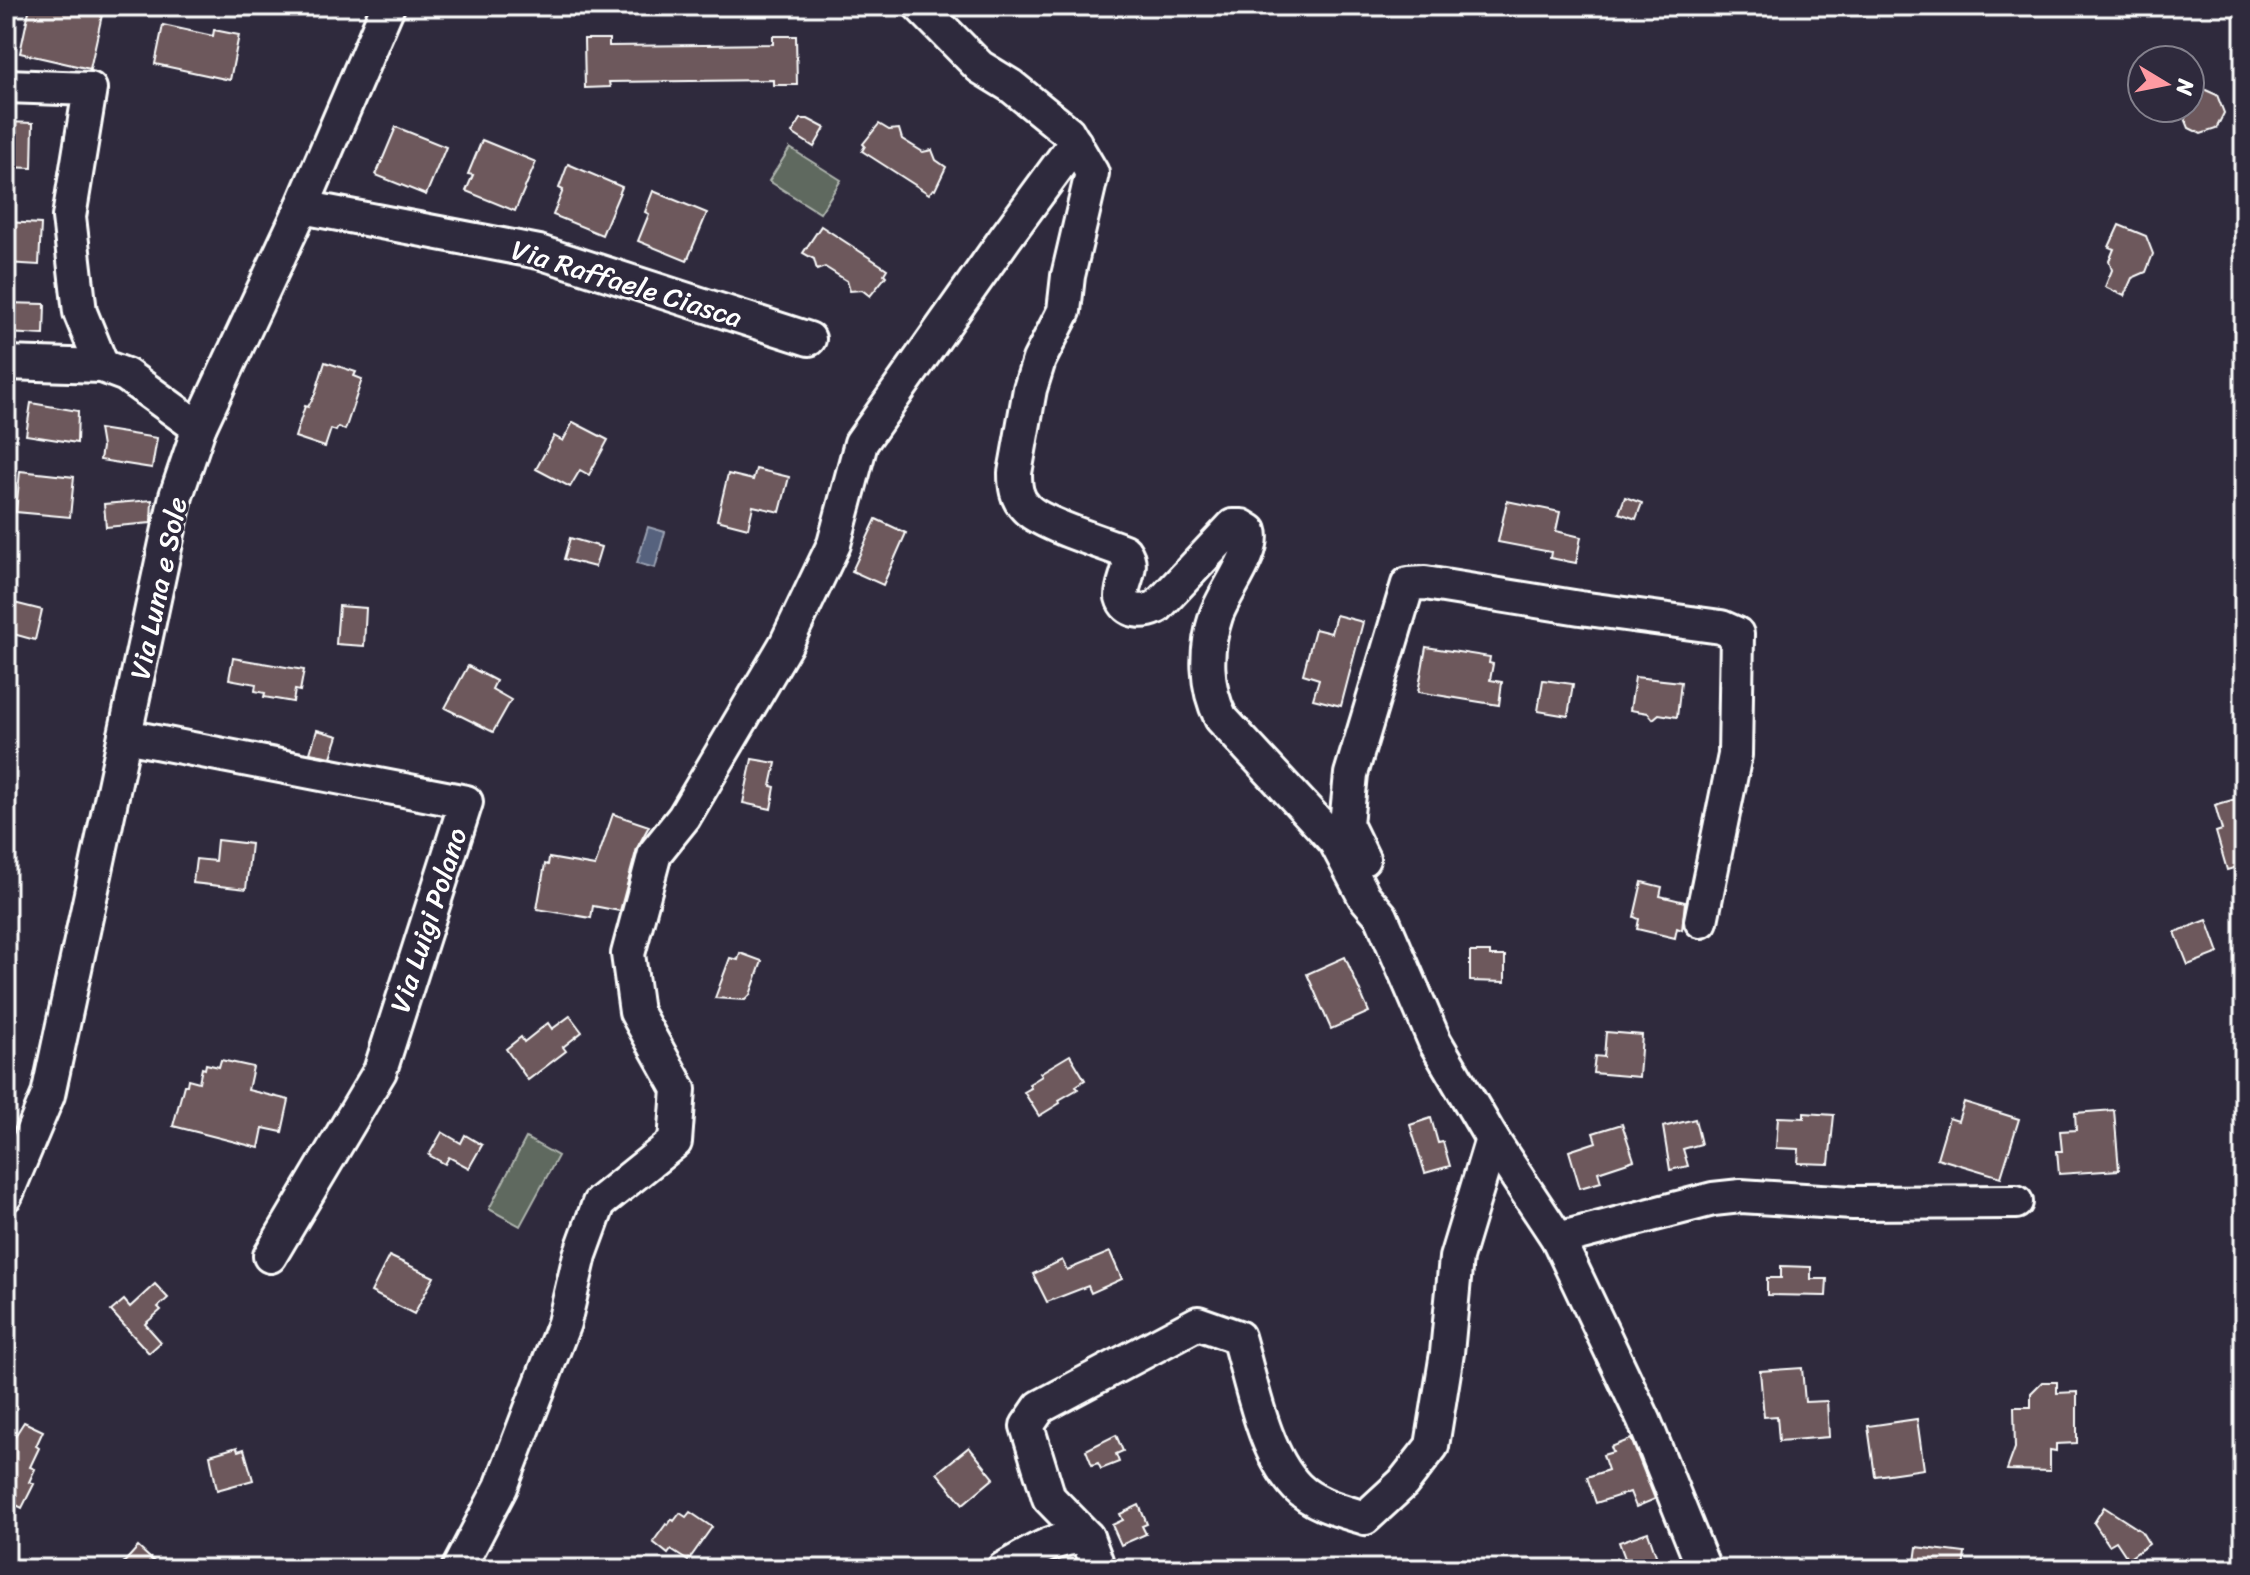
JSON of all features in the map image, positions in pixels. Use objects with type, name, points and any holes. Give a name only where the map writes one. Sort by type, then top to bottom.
[{"type":"street","name":"Via Luna e Sole","points":[[6,1195],[48,1095],[176,496],[199,428],[302,207],[388,6]]},
{"type":"street","points":[[920,6],[980,67],[1068,132],[1092,173],[1068,276],[1064,311],[1039,360],[1030,389],[1015,473],[1019,498],[1036,516],[1124,551],[1130,567],[1122,597],[1127,607],[1135,610],[1157,607],[1229,529],[1242,526],[1250,531],[1251,545],[1216,616],[1207,669],[1212,700],[1221,718],[1335,841],[1364,896],[1381,916]]},
{"type":"street","points":[[6,86],[90,89],[69,217],[80,312],[102,366]]},
{"type":"street","points":[[458,1569],[501,1487],[564,1323],[580,1255],[599,1203],[675,1142],[679,1089],[636,1012],[628,954],[655,853],[684,817],[786,644],[834,544],[861,443],[1075,143]]},
{"type":"street","name":"Via Raffaele Ciasca","points":[[302,207],[539,252],[809,339]]},
{"type":"street","points":[[6,363],[102,366],[126,375],[199,428]]},
{"type":"street","points":[[1701,921],[1735,755],[1737,634],[1721,627],[1425,583],[1408,584],[1351,774],[1346,824],[1365,863],[1381,916],[1435,1042],[1492,1139],[1558,1239],[1644,1420],[1704,1569]]},
{"type":"street","name":"Via Luigi Polano","points":[[125,736],[466,802],[380,1071],[270,1256]]},
{"type":"street","points":[[1099,1569],[1087,1537],[1049,1498],[1027,1426],[1040,1407],[1198,1323],[1238,1337],[1272,1452],[1298,1488],[1329,1507],[1365,1518],[1403,1483],[1432,1446],[1447,1353],[1456,1258],[1492,1139]]},
{"type":"street","points":[[1558,1239],[1713,1199],[1741,1196],[1853,1203],[2016,1202]]},
{"type":"street","points":[[1003,1569],[1050,1543],[1067,1537],[1087,1537]]},
{"type":"green space","points":[[790,148],[841,180],[820,213],[769,181]]},
{"type":"green space","points":[[526,1138],[558,1156],[520,1226],[489,1209]]},
{"type":"water","points":[[648,527],[665,532],[655,568],[637,563]]},
{"type":"building","points":[[30,6],[104,6],[90,69],[20,53]]},
{"type":"building","points":[[163,25],[213,36],[214,30],[239,35],[230,80],[155,64]]},
{"type":"building","points":[[773,36],[796,36],[797,85],[773,85],[773,80],[609,82],[610,87],[585,88],[584,39],[609,39],[609,46],[773,44]]},
{"type":"building","points":[[2206,90],[2217,95],[2224,113],[2216,129],[2201,134],[2187,124],[2206,124]]},
{"type":"building","points":[[801,119],[808,119],[825,128],[814,147],[792,133]]},
{"type":"building","points":[[6,122],[33,123],[32,168],[6,167]]},
{"type":"building","points":[[879,124],[889,130],[899,129],[902,139],[923,152],[932,150],[936,160],[946,167],[935,190],[929,194],[862,151],[863,144]]},
{"type":"building","points":[[396,127],[446,147],[426,195],[376,175]]},
{"type":"building","points":[[482,140],[536,162],[515,211],[466,191],[473,175],[468,174]]},
{"type":"building","points":[[568,164],[622,187],[602,235],[553,215],[563,190],[559,188]]},
{"type":"building","points":[[653,191],[707,213],[687,261],[638,241],[649,214],[645,212]]},
{"type":"building","points":[[6,222],[41,224],[39,265],[6,263]]},
{"type":"building","points":[[2119,225],[2146,236],[2153,254],[2146,272],[2132,278],[2124,296],[2105,287],[2112,270],[2109,261],[2114,249],[2109,247]]},
{"type":"building","points":[[821,226],[887,269],[886,276],[870,296],[862,290],[850,291],[847,281],[825,267],[817,270],[814,259],[803,253]]},
{"type":"building","points":[[6,303],[45,304],[44,335],[6,333]]},
{"type":"building","points":[[325,362],[356,372],[354,376],[362,379],[345,430],[338,427],[336,431],[331,429],[325,447],[295,437],[305,406],[308,407],[315,394]]},
{"type":"building","points":[[31,403],[78,411],[77,443],[26,435]]},
{"type":"building","points":[[573,422],[608,440],[589,475],[580,470],[570,487],[536,469],[554,436],[563,441]]},
{"type":"building","points":[[99,429],[157,438],[152,468],[100,460],[102,447]]},
{"type":"building","points":[[756,469],[789,477],[780,512],[753,506],[748,528],[717,520],[728,474],[753,480]]},
{"type":"building","points":[[20,471],[74,477],[70,517],[16,512]]},
{"type":"building","points":[[1625,497],[1642,503],[1636,519],[1619,513]]},
{"type":"building","points":[[152,500],[151,523],[106,527],[104,504]]},
{"type":"building","points":[[1507,501],[1560,512],[1556,531],[1581,537],[1576,563],[1550,558],[1551,552],[1498,542]]},
{"type":"building","points":[[876,519],[906,533],[883,585],[852,571]]},
{"type":"building","points":[[570,538],[601,547],[595,567],[564,559]]},
{"type":"building","points":[[6,601],[42,610],[35,640],[6,632]]},
{"type":"building","points":[[339,606],[366,608],[364,646],[336,644]]},
{"type":"building","points":[[1336,615],[1363,622],[1341,706],[1313,699],[1319,679],[1303,674],[1315,629],[1331,633]]},
{"type":"building","points":[[1426,647],[1490,657],[1489,663],[1493,664],[1490,680],[1502,682],[1499,705],[1418,692]]},
{"type":"building","points":[[233,658],[304,670],[300,691],[295,690],[293,702],[264,697],[265,693],[255,691],[256,684],[229,679]]},
{"type":"building","points":[[468,666],[496,681],[492,689],[511,700],[493,732],[445,708]]},
{"type":"building","points":[[1635,677],[1681,682],[1677,717],[1659,714],[1653,719],[1648,713],[1630,710]]},
{"type":"building","points":[[1543,680],[1573,684],[1568,716],[1538,711]]},
{"type":"building","points":[[317,730],[338,736],[331,757],[310,753]]},
{"type":"building","points":[[752,759],[776,763],[771,786],[775,787],[771,809],[743,803]]},
{"type":"building","points":[[2239,798],[2244,815],[2244,865],[2227,870],[2216,832],[2222,830],[2215,805]]},
{"type":"building","points":[[613,814],[649,826],[637,848],[620,911],[593,906],[591,918],[537,909],[545,864],[548,865],[549,858],[595,866]]},
{"type":"building","points":[[217,840],[251,844],[246,889],[193,883],[196,859],[215,861]]},
{"type":"building","points":[[1642,882],[1662,887],[1660,896],[1685,902],[1682,930],[1677,928],[1675,938],[1637,929],[1639,919],[1634,917]]},
{"type":"building","points":[[2207,920],[2219,953],[2188,965],[2175,932]]},
{"type":"building","points":[[1470,952],[1505,956],[1505,982],[1470,981]]},
{"type":"building","points":[[740,953],[762,961],[750,995],[745,1000],[715,998],[730,958],[738,960]]},
{"type":"building","points":[[1345,957],[1369,1012],[1331,1029],[1307,974]]},
{"type":"building","points":[[570,1016],[582,1032],[563,1047],[566,1051],[528,1080],[506,1049],[521,1037],[524,1042],[548,1023],[552,1029]]},
{"type":"building","points":[[1606,1032],[1642,1035],[1639,1077],[1593,1073],[1595,1056],[1604,1057]]},
{"type":"building","points":[[1070,1055],[1085,1080],[1076,1086],[1078,1089],[1039,1116],[1024,1092],[1031,1088],[1029,1084],[1042,1076],[1040,1073]]},
{"type":"building","points":[[221,1060],[253,1067],[248,1090],[289,1100],[282,1132],[263,1128],[259,1148],[173,1126],[188,1079],[199,1082],[206,1064],[219,1067]]},
{"type":"building","points":[[1964,1102],[2019,1119],[2001,1177],[1937,1158],[1949,1118],[1958,1121]]},
{"type":"building","points":[[2114,1110],[2119,1170],[2059,1174],[2057,1151],[2062,1151],[2060,1131],[2076,1130],[2075,1113]]},
{"type":"building","points":[[1804,1113],[1834,1115],[1829,1164],[1798,1163],[1799,1149],[1776,1148],[1778,1117],[1804,1118]]},
{"type":"building","points":[[1431,1118],[1438,1143],[1443,1142],[1450,1166],[1425,1173],[1410,1125]]},
{"type":"building","points":[[1695,1119],[1701,1144],[1683,1149],[1688,1166],[1670,1170],[1663,1127]]},
{"type":"building","points":[[1622,1124],[1634,1160],[1598,1172],[1601,1182],[1580,1188],[1569,1151],[1596,1142],[1593,1133]]},
{"type":"building","points":[[442,1132],[461,1143],[465,1135],[482,1145],[469,1168],[449,1157],[445,1164],[429,1155]]},
{"type":"building","points":[[1110,1252],[1122,1279],[1091,1293],[1088,1286],[1047,1302],[1033,1274],[1062,1260],[1067,1270]]},
{"type":"building","points":[[389,1256],[434,1277],[414,1314],[371,1292]]},
{"type":"building","points":[[1781,1266],[1811,1267],[1811,1279],[1827,1279],[1826,1296],[1767,1295],[1767,1278],[1781,1278]]},
{"type":"building","points":[[155,1284],[168,1298],[158,1307],[161,1310],[145,1324],[161,1342],[149,1353],[111,1311],[124,1300],[130,1307]]},
{"type":"building","points":[[1802,1368],[1805,1402],[1827,1401],[1829,1437],[1779,1441],[1777,1416],[1764,1417],[1760,1371]]},
{"type":"building","points":[[2042,1382],[2057,1382],[2057,1393],[2077,1392],[2077,1443],[2056,1444],[2056,1451],[2050,1450],[2050,1471],[2007,1470],[2015,1448],[2014,1407],[2031,1407],[2031,1393]]},
{"type":"building","points":[[1917,1419],[1924,1469],[1875,1476],[1868,1426]]},
{"type":"building","points":[[24,1422],[43,1431],[30,1467],[35,1469],[29,1482],[34,1484],[22,1508],[6,1500],[6,1450]]},
{"type":"building","points":[[1116,1435],[1123,1451],[1116,1454],[1119,1462],[1101,1469],[1098,1463],[1092,1465],[1086,1450]]},
{"type":"building","points":[[1631,1439],[1655,1499],[1636,1507],[1630,1492],[1596,1503],[1587,1477],[1608,1470],[1603,1455],[1613,1452],[1611,1447]]},
{"type":"building","points":[[237,1447],[238,1451],[244,1449],[253,1480],[217,1490],[210,1455]]},
{"type":"building","points":[[969,1447],[994,1478],[963,1504],[937,1473]]},
{"type":"building","points":[[1139,1505],[1147,1524],[1142,1526],[1146,1534],[1121,1545],[1112,1525],[1123,1520],[1120,1514]]},
{"type":"building","points":[[2104,1507],[2141,1531],[2149,1544],[2128,1559],[2116,1541],[2109,1545],[2094,1523]]},
{"type":"building","points":[[690,1512],[712,1527],[688,1561],[671,1550],[668,1554],[653,1542],[672,1519],[674,1521],[680,1513],[686,1517]]},
{"type":"building","points":[[1648,1532],[1659,1564],[1646,1569],[1629,1569],[1619,1542]]},
{"type":"building","points":[[138,1547],[162,1569],[118,1569]]},
{"type":"building","points":[[1917,1547],[1965,1553],[1963,1569],[1914,1569]]}]
